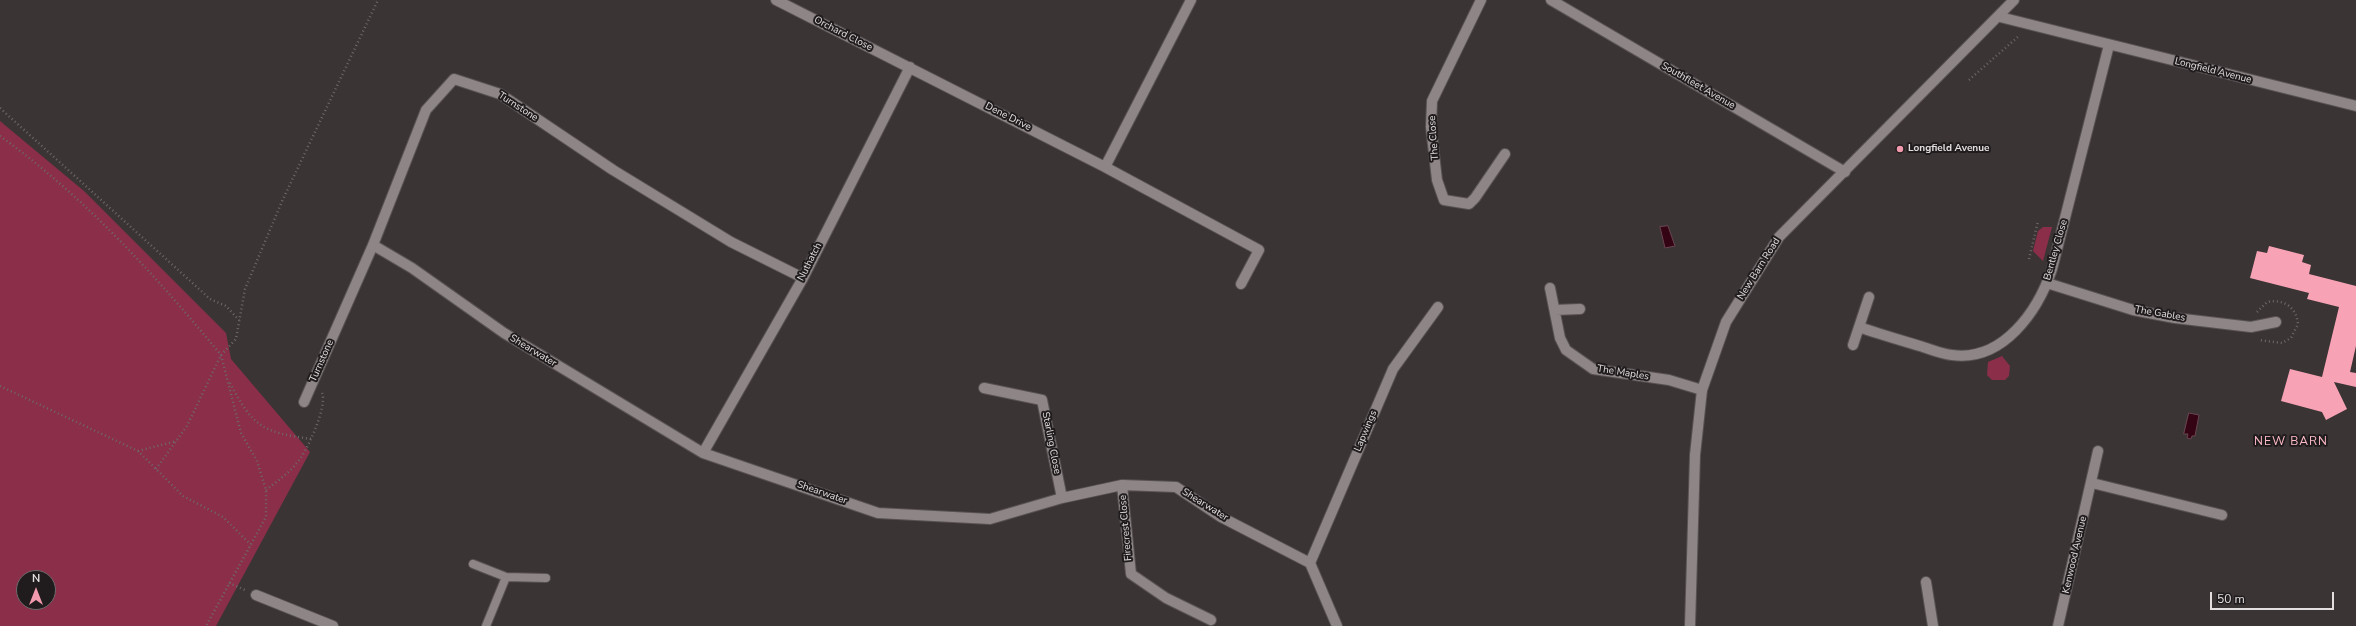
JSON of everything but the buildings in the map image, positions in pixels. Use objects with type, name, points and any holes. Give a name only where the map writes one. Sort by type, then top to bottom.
[{"type":"street","name":"Orchard Close","points":[[776,0],[910,67]]},
{"type":"street","points":[[1106,167],[1191,0]]},
{"type":"street","name":"The Close","points":[[1480,0],[1432,101],[1431,127],[1437,180],[1444,200],[1469,204],[1476,198],[1505,154]]},
{"type":"street","name":"Southfleet Avenue","points":[[1551,0],[1845,172]]},
{"type":"street","name":"New Barn Road","points":[[1690,626],[1695,455],[1702,390],[1726,322],[1779,237],[2000,17],[2014,0]]},
{"type":"street","name":"Longfield Avenue","points":[[2000,17],[2356,106]]},
{"type":"street","name":"Bentley Close","points":[[1859,327],[1951,355],[1976,353],[1997,345],[2012,336],[2024,321],[2047,283],[2059,242],[2109,45]]},
{"type":"street","name":"Dene Drive","points":[[910,67],[1106,167],[1259,250],[1241,284]]},
{"type":"street","name":"Nuthatch","points":[[703,453],[802,278],[910,67]]},
{"type":"street","name":"Turnstone","points":[[304,402],[373,245],[426,110],[454,79],[500,94],[626,178],[731,242],[802,278]]},
{"type":"street","name":"Shearwater","points":[[373,245],[412,268],[504,333],[703,453],[878,513],[990,519],[1062,498],[1122,485],[1176,487],[1221,517],[1310,563]]},
{"type":"street","name":"The Gables","points":[[2047,283],[2133,310],[2175,318],[2251,327],[2276,322]]},
{"type":"street","name":"The Maples","points":[[1550,288],[1560,338],[1566,350],[1593,369],[1669,380],[1702,390]]},
{"type":"street","points":[[1853,345],[1869,297]]},
{"type":"street","name":"Lapwings","points":[[1310,563],[1393,369],[1438,307]]},
{"type":"street","points":[[1555,310],[1580,309]]},
{"type":"street","name":"Starling Close","points":[[984,388],[1042,400],[1062,498]]},
{"type":"street","name":"Kenwood Avenue","points":[[2058,626],[2092,483],[2098,450]]},
{"type":"street","points":[[2092,483],[2222,515]]},
{"type":"street","name":"Firecrest Close","points":[[1122,485],[1131,574],[1166,598],[1211,620]]},
{"type":"street","points":[[1310,563],[1337,626]]},
{"type":"street","points":[[1926,582],[1933,626]]},
{"type":"street","points":[[256,595],[333,626]]},
{"type":"lane","points":[[473,564],[506,577],[546,578]]},
{"type":"lane","points":[[486,626],[506,577]]},
{"type":"path","points":[[156,469],[187,426],[221,355],[236,339],[245,289],[283,199],[378,0]]},
{"type":"path","points":[[1969,80],[2024,33]]},
{"type":"path","points":[[0,108],[210,299],[226,306],[240,321]]},
{"type":"path","points":[[0,136],[99,219],[170,293],[221,355],[241,433],[257,461],[266,490],[266,518],[206,626]]},
{"type":"path","points":[[2029,259],[2038,221]]},
{"type":"path","points":[[2251,338],[2282,343],[2291,338],[2298,324],[2292,308],[2279,301],[2267,302],[2254,315]]},
{"type":"path","points":[[266,490],[297,464],[319,418],[324,396],[314,378]]},
{"type":"path","points":[[228,379],[240,402],[255,422],[278,434],[310,439]]},
{"type":"path","points":[[0,386],[138,451],[183,496],[223,517],[251,545]]},
{"type":"path","points":[[138,451],[177,440]]},
{"type":"shaded area","points":[[0,121],[84,191],[226,333],[231,359],[310,452],[216,626],[0,626]]},
{"type":"shaded area","points":[[1668,226],[1675,246],[1665,248],[1660,227]]},
{"type":"shaded area","points":[[2043,227],[2052,227],[2043,261],[2033,251],[2038,231]]},
{"type":"shaded area","points":[[2002,356],[2010,366],[2009,376],[2005,380],[1992,380],[1987,375],[1988,362]]},
{"type":"shaded area","points":[[2189,413],[2199,415],[2195,436],[2192,436],[2191,439],[2187,438],[2188,434],[2184,434]]},
{"type":"place","name":"Longfield Avenue","points":[[1900,149]]},
{"type":"district","name":"NEW BARN","points":[[2291,442]]}]
